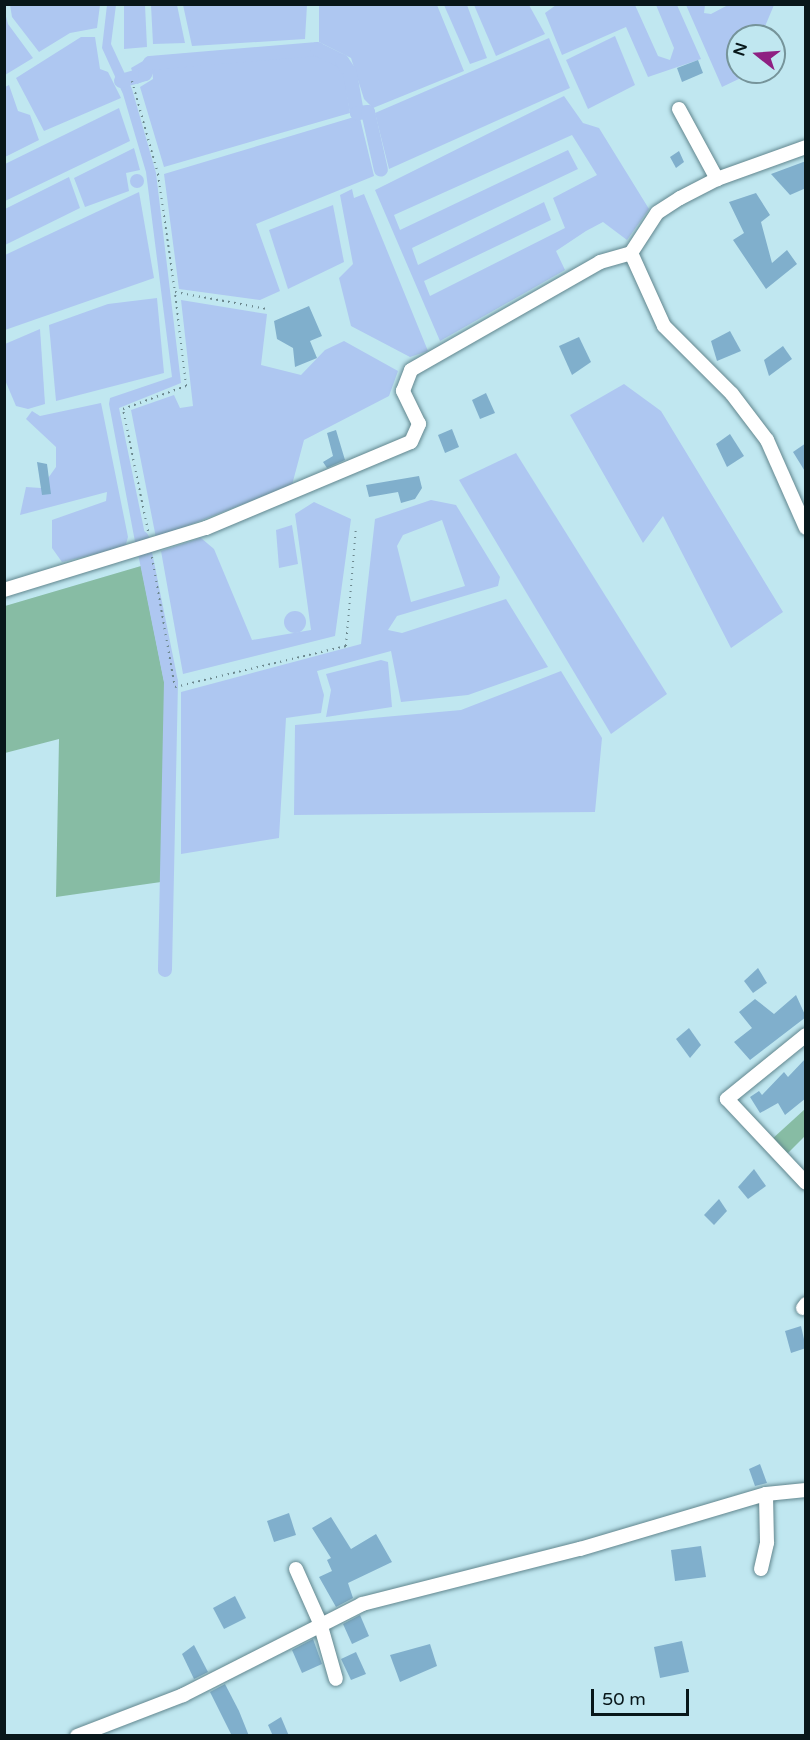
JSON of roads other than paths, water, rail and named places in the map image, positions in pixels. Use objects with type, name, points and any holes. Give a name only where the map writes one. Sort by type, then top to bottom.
[{"type":"street","points":[[680,109],[717,178]]},
{"type":"street","points":[[4,590],[240,515],[411,442],[418,424],[403,391],[411,370],[600,262],[631,253],[657,213],[717,178],[806,147]]},
{"type":"street","points":[[631,253],[664,326],[732,394],[767,440],[806,528]]},
{"type":"street","points":[[806,1035],[727,1099],[806,1183]]},
{"type":"street","points":[[77,1736],[183,1695],[320,1623],[386,1596],[601,1543],[766,1494],[806,1490]]},
{"type":"street","points":[[761,1569],[767,1543],[766,1494]]},
{"type":"street","points":[[296,1569],[320,1623],[336,1679]]},
{"type":"water","points":[[10,4],[100,5],[97,28],[70,33],[39,52],[12,17]]},
{"type":"water","points":[[124,4],[145,5],[147,47],[124,49]]},
{"type":"water","points":[[107,5],[116,5],[111,44],[132,89],[156,173],[181,383],[119,408],[147,544],[136,547],[109,404],[110,398],[172,377],[146,172],[123,94],[102,48]]},
{"type":"water","points":[[151,5],[177,5],[185,43],[153,44]]},
{"type":"water","points":[[183,5],[307,5],[305,39],[192,46]]},
{"type":"water","points":[[319,5],[437,5],[464,71],[373,108],[364,99],[351,58],[319,42]]},
{"type":"water","points":[[444,5],[467,5],[487,58],[470,64]]},
{"type":"water","points":[[474,5],[529,5],[545,34],[496,56]]},
{"type":"water","points":[[556,5],[635,5],[658,56],[670,60],[674,48],[656,5],[677,5],[701,59],[648,77],[626,27],[562,55],[545,13]]},
{"type":"water","points":[[686,5],[705,5],[704,13],[711,14],[728,5],[774,5],[766,24],[726,24],[726,84],[728,84],[722,87]]},
{"type":"water","points":[[4,9],[8,24],[33,58],[5,75]]},
{"type":"water","points":[[615,36],[635,85],[588,109],[566,60]]},
{"type":"water","points":[[81,37],[95,37],[100,69],[108,72],[121,98],[44,131],[16,78]]},
{"type":"water","points":[[549,38],[570,88],[389,169],[375,113]]},
{"type":"water","points":[[316,54],[343,67],[350,113],[164,167],[140,87],[153,79],[152,69]]},
{"type":"water","points":[[150,57],[149,79],[137,84],[131,68]]},
{"type":"water","points":[[9,85],[18,111],[30,115],[39,140],[5,157],[5,87]]},
{"type":"water","points":[[564,96],[583,123],[599,128],[649,209],[627,240],[603,222],[586,231],[556,251],[565,270],[440,341],[375,190]],"holes":[[[572,135],[597,175],[553,198],[565,228],[430,296],[424,281],[551,220],[544,202],[418,265],[412,248],[578,169],[568,150],[400,230],[394,215]]]},
{"type":"water","points":[[119,108],[130,141],[5,201],[5,164]]},
{"type":"water","points":[[354,117],[360,118],[374,176],[256,224],[280,291],[260,300],[179,289],[164,174]]},
{"type":"water","points":[[134,148],[140,170],[126,173],[129,191],[85,207],[74,178]]},
{"type":"water","points":[[137,174],[142,176],[144,181],[142,186],[137,188],[132,186],[130,181],[132,176]]},
{"type":"water","points":[[69,177],[80,208],[5,245],[5,209]]},
{"type":"water","points":[[352,189],[354,198],[364,194],[428,351],[410,357],[351,326],[339,278],[353,264],[340,195]]},
{"type":"water","points":[[139,192],[154,278],[5,330],[5,255]]},
{"type":"water","points":[[333,205],[344,262],[288,289],[269,230]]},
{"type":"water","points":[[157,298],[164,373],[56,401],[49,325],[108,304]]},
{"type":"water","points":[[181,300],[267,314],[261,365],[301,375],[325,350],[344,341],[398,371],[389,396],[304,440],[292,485],[156,538],[131,410],[174,395],[180,408],[193,406]]},
{"type":"water","points":[[40,329],[45,404],[28,409],[16,406],[5,380],[5,344]]},
{"type":"water","points":[[624,384],[661,411],[783,612],[731,648],[663,516],[643,543],[570,415]]},
{"type":"water","points":[[101,403],[128,537],[125,547],[62,562],[52,548],[52,520],[106,501],[107,492],[20,515],[26,487],[41,488],[56,467],[56,447],[26,419],[32,411],[40,416]]},
{"type":"water","points":[[516,453],[667,694],[611,734],[459,480]]},
{"type":"water","points":[[431,500],[456,505],[500,577],[498,586],[397,616],[388,630],[402,633],[506,599],[548,667],[468,695],[401,702],[391,651],[317,671],[324,695],[321,713],[286,718],[279,838],[181,854],[181,692],[361,644],[375,519]],"holes":[[[442,520],[465,586],[411,602],[397,546],[403,535]]]},
{"type":"water","points":[[314,502],[351,519],[335,636],[183,674],[161,551],[201,538],[214,549],[252,640],[311,630],[295,514]]},
{"type":"water","points":[[292,525],[298,564],[279,568],[276,530]]},
{"type":"water","points":[[295,611],[303,614],[306,622],[303,630],[295,633],[287,630],[284,622],[287,614]]},
{"type":"water","points":[[381,660],[388,662],[392,707],[326,717],[331,690],[326,674]]},
{"type":"water","points":[[561,671],[602,738],[595,812],[294,815],[295,725],[461,710]]},
{"type":"waterway","points":[[121,81],[145,74],[150,63],[317,49],[342,61],[350,73],[357,113],[368,112],[381,170]]},
{"type":"waterway","points":[[142,538],[171,682],[165,970]]}]
